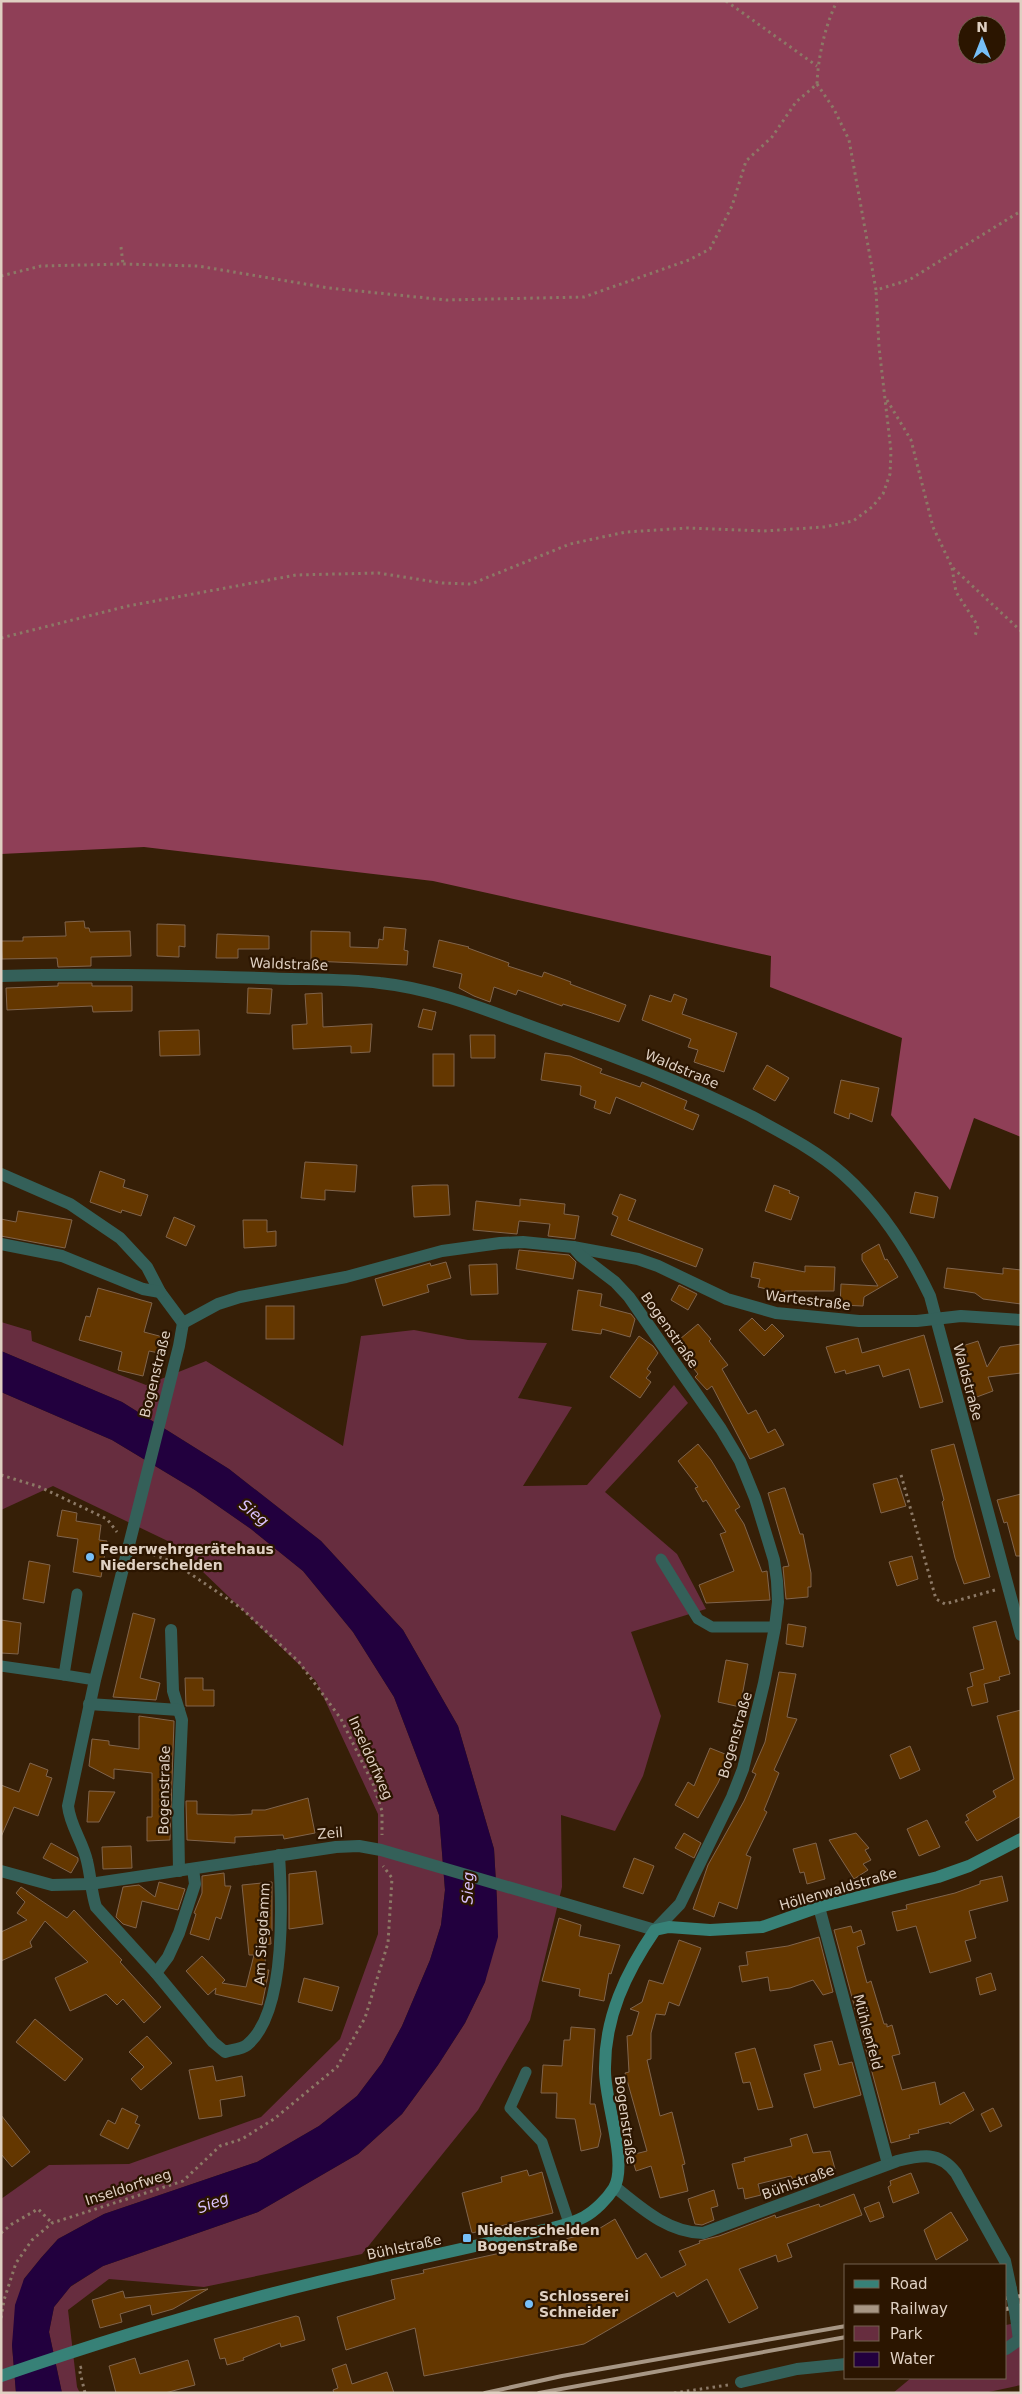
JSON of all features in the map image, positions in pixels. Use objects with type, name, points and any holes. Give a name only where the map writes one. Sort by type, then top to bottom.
[{"type":"street","name":"Waldstraße","points":[[1,976],[70,974],[186,976],[381,983],[427,992],[476,1007],[606,1053],[696,1088],[814,1152],[842,1172],[867,1197],[913,1262],[930,1296],[1021,1634]]},
{"type":"street","points":[[1,1174],[70,1204],[120,1238],[146,1266],[160,1292],[183,1323]]},
{"type":"street","name":"Bogenstraße","points":[[225,2052],[213,2042],[156,1973],[96,1907],[90,1884],[87,1860],[69,1819],[68,1806],[89,1704],[183,1323],[218,1304],[346,1277],[442,1251],[500,1243],[523,1242],[574,1247],[581,1256],[615,1282],[629,1297],[721,1429],[740,1461],[755,1498],[774,1560],[778,1602],[775,1628],[762,1692],[743,1769],[732,1797],[680,1904],[655,1930],[624,1985],[608,2029],[605,2052],[606,2090],[619,2165],[619,2176],[615,2187]]},
{"type":"street","points":[[1,1244],[62,1256],[143,1289],[160,1292]]},
{"type":"street","name":"Wartestraße","points":[[574,1247],[658,1266],[727,1299],[768,1312],[859,1321],[917,1321],[961,1316],[1021,1320]]},
{"type":"street","name":"Bogenstraße","points":[[171,1630],[173,1691],[182,1720],[178,1808],[179,1871]]},
{"type":"street","points":[[89,1704],[179,1710]]},
{"type":"street","name":"Höllenwaldstraße","points":[[655,1930],[670,1927],[710,1930],[762,1927],[819,1907],[969,1866],[1021,1839]]},
{"type":"street","name":"Zeil","points":[[1,1871],[52,1885],[90,1884],[279,1855],[358,1846],[399,1855],[655,1930]]},
{"type":"street","name":"Am Siegdamm","points":[[225,2052],[246,2045],[262,2024],[272,2001],[276,1977],[280,1920],[279,1855]]},
{"type":"street","points":[[156,1973],[168,1957],[179,1933],[195,1884],[193,1869]]},
{"type":"street","name":"Mühlenfeld","points":[[819,1907],[888,2164]]},
{"type":"street","name":"Bühlstraße","points":[[1,2376],[82,2348],[258,2298],[569,2223],[585,2216],[608,2197],[615,2187],[670,2225],[691,2233],[703,2233],[888,2164],[923,2156],[932,2157],[949,2164],[956,2173],[998,2246],[1006,2264]]},
{"type":"street","name":"Bühlstraße","points":[[1007,2270],[1020,2340],[1007,2348]]},
{"type":"street","points":[[741,2382],[797,2369],[844,2364]]},
{"type":"lane","points":[[661,1558],[698,1619],[712,1627],[775,1628]]},
{"type":"lane","points":[[64,1675],[76,1594]]},
{"type":"lane","points":[[1,1666],[95,1680]]},
{"type":"lane","points":[[526,2072],[510,2108],[542,2142],[569,2223]]},
{"type":"path","points":[[726,1],[818,66]]},
{"type":"path","points":[[1,638],[128,606],[296,575],[378,574],[442,583],[471,584],[570,544],[626,532],[688,528],[764,532],[824,527],[853,521],[872,507],[883,494],[890,474],[891,451],[879,347],[876,290],[849,140],[834,109],[817,84],[818,66],[831,12],[836,1]]},
{"type":"path","points":[[1,276],[41,266],[124,264],[198,266],[329,288],[446,300],[584,297],[689,260],[710,249],[732,206],[746,161],[772,136],[796,102],[817,84]]},
{"type":"path","points":[[876,290],[909,280],[1021,211]]},
{"type":"path","points":[[121,248],[124,264]]},
{"type":"path","points":[[886,400],[911,440],[934,527],[952,567],[956,592],[978,626],[975,636]]},
{"type":"path","points":[[952,567],[1021,631]]},
{"type":"path","points":[[1,1475],[40,1486],[107,1519],[128,1546]]},
{"type":"path","points":[[901,1475],[936,1599],[945,1604],[1008,1587]]},
{"type":"path","name":"Inseldorfweg","points":[[1,2318],[4,2300],[16,2263],[32,2240],[52,2223],[183,2181],[220,2146],[242,2139],[274,2119],[337,2067],[365,2018],[388,1943],[392,1878],[383,1865],[381,1850],[382,1811],[372,1784],[342,1719],[299,1662],[241,1608],[173,1562],[128,1546]]},
{"type":"path","points":[[1,2233],[12,2224],[38,2209],[52,2223]]},
{"type":"path","points":[[79,2368],[86,2393]]},
{"type":"path","points":[[674,2393],[741,2382]]},
{"type":"green space","points":[[1,1322],[31,1331],[32,1341],[146,1385],[206,1361],[343,1446],[361,1336],[414,1330],[468,1340],[547,1343],[518,1398],[572,1407],[523,1486],[587,1485],[674,1385],[688,1403],[605,1492],[677,1554],[706,1609],[631,1632],[661,1716],[643,1776],[615,1831],[561,1815],[562,1887],[530,2020],[478,2110],[362,2254],[204,2287],[109,2279],[68,2310],[77,2387],[80,2393],[62,2393],[49,2332],[54,2307],[70,2287],[103,2266],[258,2212],[358,2154],[402,2114],[438,2065],[465,2023],[485,1982],[497,1901],[494,1849],[458,1726],[403,1630],[321,1541],[229,1469],[122,1402],[1,1351]]},
{"type":"green space","points":[[1,1392],[112,1440],[195,1490],[251,1529],[303,1571],[353,1632],[394,1697],[439,1815],[445,1890],[441,1925],[430,1960],[402,2026],[382,2063],[357,2096],[319,2126],[257,2162],[104,2214],[58,2239],[41,2258],[24,2279],[12,2345],[16,2393],[1,2393],[1,2199],[49,2165],[129,2164],[261,2117],[340,2039],[378,1934],[378,1814],[316,1681],[174,1544],[53,1486],[1,1510]]},
{"type":"green space","points":[[1021,2322],[1021,2385],[984,2393],[893,2393],[910,2379],[1007,2379],[1007,2325]]},
{"type":"shaded area","points":[[1,1],[1021,1],[1021,1137],[974,1118],[950,1190],[891,1115],[902,1038],[770,987],[771,956],[433,881],[144,847],[1,854]]},
{"type":"water","name":"Sieg","points":[[1,1351],[122,1402],[229,1469],[321,1541],[403,1630],[458,1726],[494,1849],[498,1937],[485,1982],[465,2023],[438,2065],[402,2114],[358,2154],[258,2212],[103,2266],[71,2286],[54,2307],[49,2332],[62,2393],[16,2393],[12,2345],[15,2305],[24,2279],[58,2239],[104,2214],[257,2162],[319,2126],[357,2096],[382,2063],[402,2026],[430,1960],[441,1925],[445,1890],[439,1815],[394,1697],[353,1632],[303,1571],[251,1529],[195,1490],[112,1440],[1,1392]]},
{"type":"building","points":[[84,921],[85,928],[89,928],[90,932],[130,931],[131,956],[91,957],[91,966],[58,967],[57,958],[2,959],[1,941],[23,941],[23,937],[66,936],[65,922]]},
{"type":"building","points":[[157,924],[185,925],[185,947],[179,946],[179,957],[157,956]]},
{"type":"building","points":[[384,927],[406,929],[404,950],[408,951],[407,965],[311,961],[311,931],[350,932],[350,947],[378,948],[379,939],[383,940]]},
{"type":"building","points":[[217,934],[269,936],[269,949],[238,949],[238,958],[216,958]]},
{"type":"building","points":[[439,940],[469,947],[509,963],[508,966],[542,977],[544,972],[626,1005],[619,1022],[563,1004],[562,1006],[518,990],[516,995],[494,987],[490,1002],[459,988],[462,974],[433,967]]},
{"type":"building","points":[[58,983],[92,983],[92,986],[132,986],[132,1011],[93,1012],[92,1006],[7,1010],[6,988],[58,986]]},
{"type":"building","points":[[248,988],[272,989],[270,1014],[247,1013]]},
{"type":"building","points":[[322,993],[323,1027],[372,1024],[370,1052],[351,1053],[351,1046],[293,1049],[292,1025],[307,1024],[305,994]]},
{"type":"building","points":[[674,994],[687,999],[682,1014],[737,1033],[724,1072],[694,1062],[698,1050],[688,1047],[691,1039],[642,1020],[650,995],[671,1002]]},
{"type":"building","points":[[423,1009],[436,1012],[432,1030],[418,1027]]},
{"type":"building","points":[[199,1030],[200,1055],[160,1056],[159,1031]]},
{"type":"building","points":[[470,1035],[495,1035],[495,1058],[471,1058]]},
{"type":"building","points":[[545,1053],[570,1056],[602,1069],[600,1073],[640,1087],[642,1082],[687,1101],[684,1109],[699,1115],[693,1130],[616,1097],[610,1114],[594,1108],[596,1101],[580,1095],[581,1086],[541,1080]]},
{"type":"building","points":[[433,1054],[454,1054],[454,1086],[433,1086]]},
{"type":"building","points":[[767,1065],[789,1078],[775,1101],[753,1089]]},
{"type":"building","points":[[841,1080],[879,1088],[872,1122],[850,1113],[849,1119],[834,1113]]},
{"type":"building","points":[[305,1162],[357,1165],[355,1192],[325,1190],[325,1200],[301,1198]]},
{"type":"building","points":[[100,1171],[125,1180],[123,1187],[148,1195],[141,1216],[122,1210],[121,1213],[90,1202]]},
{"type":"building","points":[[448,1185],[450,1215],[414,1217],[412,1186]]},
{"type":"building","points":[[774,1185],[790,1191],[789,1193],[799,1197],[791,1220],[765,1211]]},
{"type":"building","points":[[915,1192],[938,1197],[934,1218],[910,1213]]},
{"type":"building","points":[[620,1194],[636,1200],[628,1220],[703,1249],[696,1267],[611,1235],[618,1217],[612,1214]]},
{"type":"building","points":[[520,1199],[565,1204],[564,1214],[579,1216],[575,1239],[548,1236],[550,1224],[519,1221],[517,1234],[473,1230],[476,1201],[520,1206]]},
{"type":"building","points":[[18,1211],[72,1220],[65,1248],[1,1236],[1,1219],[16,1222]]},
{"type":"building","points":[[174,1217],[195,1226],[186,1246],[166,1237]]},
{"type":"building","points":[[243,1220],[267,1220],[267,1232],[276,1231],[276,1246],[244,1248]]},
{"type":"building","points":[[879,1244],[885,1260],[887,1259],[898,1277],[864,1297],[863,1306],[840,1305],[841,1284],[878,1286],[862,1260],[862,1254]]},
{"type":"building","points":[[519,1250],[569,1255],[576,1262],[573,1279],[516,1269]]},
{"type":"building","points":[[446,1262],[451,1278],[427,1285],[429,1292],[383,1306],[375,1279],[430,1263],[431,1266]]},
{"type":"building","points":[[754,1262],[805,1272],[805,1266],[835,1267],[834,1291],[785,1291],[784,1293],[758,1287],[760,1279],[751,1277]]},
{"type":"building","points":[[497,1264],[498,1294],[471,1295],[469,1265]]},
{"type":"building","points":[[947,1268],[1003,1274],[1003,1268],[1021,1270],[1021,1304],[983,1299],[975,1293],[944,1288]]},
{"type":"building","points":[[679,1285],[697,1294],[688,1310],[671,1300]]},
{"type":"building","points":[[98,1288],[152,1303],[144,1332],[163,1337],[159,1353],[149,1351],[143,1376],[118,1370],[122,1352],[79,1340],[86,1316],[90,1317]]},
{"type":"building","points":[[578,1290],[602,1294],[600,1306],[631,1314],[635,1319],[630,1337],[602,1329],[601,1334],[572,1330]]},
{"type":"building","points":[[266,1306],[294,1306],[294,1339],[266,1339]]},
{"type":"building","points":[[752,1318],[765,1331],[772,1324],[784,1336],[764,1356],[739,1330]]},
{"type":"building","points":[[698,1324],[711,1339],[709,1341],[728,1365],[722,1369],[748,1414],[756,1410],[768,1433],[775,1429],[784,1445],[750,1459],[712,1386],[707,1390],[695,1377],[698,1374],[674,1344]]},
{"type":"building","points":[[924,1335],[943,1402],[920,1408],[909,1369],[883,1377],[879,1365],[846,1374],[845,1370],[835,1373],[826,1347],[858,1338],[862,1353]]},
{"type":"building","points":[[639,1336],[653,1346],[658,1353],[647,1369],[651,1372],[646,1378],[651,1382],[640,1398],[610,1377]]},
{"type":"building","points":[[978,1341],[987,1367],[1000,1347],[1021,1344],[1021,1373],[988,1377],[993,1391],[974,1398],[956,1348]]},
{"type":"building","points":[[698,1444],[711,1460],[740,1507],[735,1510],[744,1524],[762,1572],[767,1571],[770,1600],[706,1603],[699,1585],[734,1571],[720,1534],[726,1532],[706,1500],[703,1502],[695,1488],[698,1487],[678,1461]]},
{"type":"building","points":[[954,1444],[990,1577],[964,1584],[955,1558],[942,1502],[944,1500],[931,1450]]},
{"type":"building","points":[[897,1478],[906,1506],[881,1513],[873,1484]]},
{"type":"building","points":[[785,1488],[800,1534],[803,1534],[811,1573],[811,1587],[808,1587],[808,1597],[786,1599],[783,1567],[789,1566],[768,1493]]},
{"type":"building","points":[[1021,1494],[1021,1556],[1016,1556],[1007,1522],[1004,1523],[997,1500]]},
{"type":"building","name":"Feuerwehrgerätehaus Niederschelden","points":[[62,1510],[77,1513],[76,1521],[101,1525],[99,1540],[107,1541],[101,1577],[73,1572],[78,1539],[57,1536]]},
{"type":"building","points":[[912,1556],[918,1579],[897,1586],[889,1562]]},
{"type":"building","points":[[29,1561],[50,1565],[44,1603],[23,1599]]},
{"type":"building","points":[[133,1613],[155,1619],[140,1678],[160,1683],[156,1700],[113,1697]]},
{"type":"building","points":[[1,1620],[21,1623],[18,1654],[1,1653]]},
{"type":"building","points":[[996,1621],[1010,1674],[999,1677],[1000,1680],[984,1684],[988,1702],[972,1706],[967,1688],[973,1686],[970,1673],[984,1669],[973,1627]]},
{"type":"building","points":[[788,1624],[806,1627],[803,1647],[786,1644]]},
{"type":"building","points":[[726,1660],[748,1664],[740,1707],[718,1702]]},
{"type":"building","points":[[779,1672],[796,1674],[787,1717],[797,1719],[774,1770],[779,1773],[764,1810],[767,1812],[746,1855],[751,1857],[737,1909],[719,1902],[714,1917],[693,1909],[708,1865],[744,1801],[756,1774],[752,1772],[765,1742]]},
{"type":"building","points":[[185,1678],[203,1678],[203,1690],[214,1690],[214,1706],[186,1706]]},
{"type":"building","points":[[1021,1710],[1021,1816],[977,1841],[965,1822],[969,1820],[966,1815],[996,1797],[993,1791],[1014,1779],[997,1716]]},
{"type":"building","points":[[139,1716],[174,1721],[170,1840],[147,1841],[147,1817],[152,1817],[152,1773],[114,1769],[114,1779],[89,1766],[92,1739],[109,1741],[109,1745],[139,1749]]},
{"type":"building","points":[[910,1746],[920,1770],[900,1779],[890,1755]]},
{"type":"building","points":[[710,1748],[730,1756],[718,1783],[698,1818],[675,1805],[688,1782],[694,1786]]},
{"type":"building","points":[[30,1763],[48,1770],[46,1776],[52,1778],[38,1816],[14,1807],[1,1837],[1,1785],[19,1792]]},
{"type":"building","points":[[89,1791],[115,1792],[99,1822],[87,1822]]},
{"type":"building","points":[[308,1798],[315,1833],[284,1839],[283,1835],[235,1837],[235,1843],[187,1840],[186,1801],[197,1801],[197,1814],[233,1815],[252,1814],[252,1810],[265,1810]]},
{"type":"building","points":[[927,1820],[940,1847],[919,1856],[907,1829]]},
{"type":"building","points":[[684,1833],[701,1843],[694,1858],[675,1848]]},
{"type":"building","points":[[856,1833],[869,1848],[865,1850],[871,1860],[863,1864],[868,1870],[854,1879],[829,1840]]},
{"type":"building","points":[[51,1843],[78,1858],[71,1873],[43,1858]]},
{"type":"building","points":[[816,1843],[825,1879],[807,1884],[804,1872],[800,1873],[793,1849]]},
{"type":"building","points":[[131,1846],[132,1868],[103,1869],[102,1847]]},
{"type":"building","points":[[634,1858],[654,1866],[643,1894],[623,1887]]},
{"type":"building","points":[[316,1871],[323,1924],[289,1929],[289,1874]]},
{"type":"building","points":[[224,1873],[225,1886],[231,1886],[221,1919],[216,1917],[209,1940],[190,1934],[196,1914],[194,1913],[202,1893],[202,1876]]},
{"type":"building","points":[[1002,1876],[1008,1901],[969,1911],[976,1938],[965,1941],[971,1961],[930,1973],[916,1926],[897,1931],[892,1912],[907,1909],[906,1905],[955,1893],[980,1884],[980,1881]]},
{"type":"building","points":[[159,1882],[185,1889],[178,1910],[142,1901],[136,1928],[123,1924],[116,1917],[123,1887],[139,1885],[155,1897]]},
{"type":"building","points":[[272,1882],[271,1944],[264,1945],[266,1970],[269,1970],[262,2005],[215,1994],[216,1988],[208,1995],[186,1971],[202,1956],[225,1980],[222,1983],[246,1987],[254,1955],[249,1955],[242,1885]]},
{"type":"building","points":[[21,1887],[67,1918],[74,1910],[122,1960],[120,1962],[161,2007],[144,2023],[123,1999],[117,2005],[106,1994],[70,2011],[55,1978],[88,1962],[45,1921],[30,1942],[32,1947],[1,1961],[1,1932],[27,1920],[17,1913],[25,1902],[16,1893]]},
{"type":"building","points":[[559,1918],[581,1925],[579,1936],[620,1945],[611,1974],[609,1973],[604,2001],[579,1996],[580,1989],[542,1981]]},
{"type":"building","points":[[851,1926],[853,1933],[861,1930],[865,1944],[857,1947],[867,1983],[871,1981],[884,2024],[887,2024],[887,2027],[892,2025],[900,2054],[892,2056],[902,2090],[935,2082],[940,2105],[964,2092],[974,2110],[950,2124],[949,2122],[918,2130],[919,2133],[909,2135],[910,2138],[891,2143],[834,1930]]},
{"type":"building","points":[[819,1937],[833,1992],[823,1995],[813,1980],[790,1988],[770,1991],[768,1977],[742,1982],[739,1966],[748,1965],[746,1952],[788,1946]]},
{"type":"building","points":[[679,1940],[701,1948],[679,2006],[669,2002],[665,2015],[656,2014],[651,2033],[651,2059],[647,2060],[660,2116],[672,2112],[685,2164],[682,2165],[688,2191],[660,2198],[651,2166],[636,2171],[631,2155],[647,2151],[625,2073],[629,2072],[627,2036],[632,2035],[639,2012],[630,2009],[642,2002],[649,1980],[663,1984]]},
{"type":"building","points":[[991,1973],[996,1990],[980,1995],[976,1978]]},
{"type":"building","points":[[304,1978],[339,1987],[332,2011],[298,2002]]},
{"type":"building","points":[[35,2019],[83,2059],[65,2081],[16,2042]]},
{"type":"building","points":[[571,2027],[595,2029],[590,2104],[595,2104],[601,2134],[598,2147],[581,2151],[575,2119],[556,2118],[557,2093],[541,2093],[543,2065],[562,2066],[564,2040],[570,2040]]},
{"type":"building","points":[[147,2036],[172,2063],[141,2090],[131,2079],[144,2067],[129,2052]]},
{"type":"building","points":[[832,2041],[839,2065],[852,2062],[861,2095],[814,2108],[804,2074],[821,2070],[814,2045]]},
{"type":"building","points":[[755,2048],[773,2107],[758,2110],[750,2082],[743,2083],[735,2053]]},
{"type":"building","points":[[213,2066],[216,2081],[242,2076],[245,2096],[220,2100],[222,2116],[199,2119],[189,2070]]},
{"type":"building","points":[[122,2108],[138,2116],[135,2123],[140,2125],[128,2149],[100,2135],[108,2120],[115,2124]]},
{"type":"building","points":[[993,2108],[1002,2126],[990,2132],[981,2114]]},
{"type":"building","points":[[1,2115],[30,2152],[12,2167],[1,2154]]},
{"type":"building","points":[[807,2134],[813,2153],[830,2151],[835,2169],[793,2180],[791,2176],[758,2184],[761,2195],[745,2199],[743,2188],[738,2189],[732,2164],[745,2161],[744,2158],[792,2146],[790,2139]]},
{"type":"building","points":[[527,2170],[529,2176],[542,2172],[553,2213],[472,2233],[462,2193],[502,2182],[501,2177]]},
{"type":"building","points":[[911,2173],[919,2193],[893,2203],[888,2187],[891,2185],[890,2181]]},
{"type":"building","points":[[714,2190],[718,2206],[711,2208],[714,2220],[702,2225],[695,2224],[688,2199]]},
{"type":"building","name":"Schlosserei Schneider","points":[[854,2194],[862,2215],[787,2244],[792,2257],[778,2262],[776,2255],[739,2269],[758,2308],[729,2323],[707,2279],[677,2297],[674,2292],[584,2344],[424,2376],[415,2328],[346,2350],[337,2317],[395,2299],[391,2280],[424,2273],[423,2270],[592,2233],[615,2219],[637,2259],[646,2253],[661,2278],[686,2265],[679,2251],[700,2243],[699,2241],[719,2236],[775,2215],[776,2218],[819,2204],[820,2207]]},
{"type":"building","points":[[879,2202],[884,2217],[870,2222],[864,2208]]},
{"type":"building","points":[[951,2212],[968,2240],[936,2260],[924,2230]]},
{"type":"building","points":[[208,2289],[173,2309],[152,2315],[150,2305],[120,2314],[122,2322],[100,2328],[92,2300],[123,2291],[125,2298]]},
{"type":"building","points":[[296,2316],[299,2317],[305,2340],[281,2347],[280,2343],[243,2358],[244,2360],[227,2365],[225,2358],[220,2359],[214,2339]]},
{"type":"building","points":[[135,2358],[140,2374],[188,2360],[195,2385],[165,2393],[116,2393],[109,2366]]},
{"type":"building","points":[[346,2364],[352,2384],[387,2372],[394,2393],[334,2393],[333,2390],[338,2388],[332,2369]]},
{"type":"railway","points":[[1007,2298],[1021,2296]]},
{"type":"railway","points":[[1007,2309],[1021,2306]]},
{"type":"railway","points":[[485,2393],[562,2376],[844,2326]]},
{"type":"railway","points":[[539,2393],[844,2337]]},
{"type":"place","name":"Feuerwehrgerätehaus Niederschelden","points":[[90,1557]]},
{"type":"place","name":"Niederschelden Bogenstraße","points":[[467,2238]]},
{"type":"place","name":"Schlosserei Schneider","points":[[529,2304]]}]
